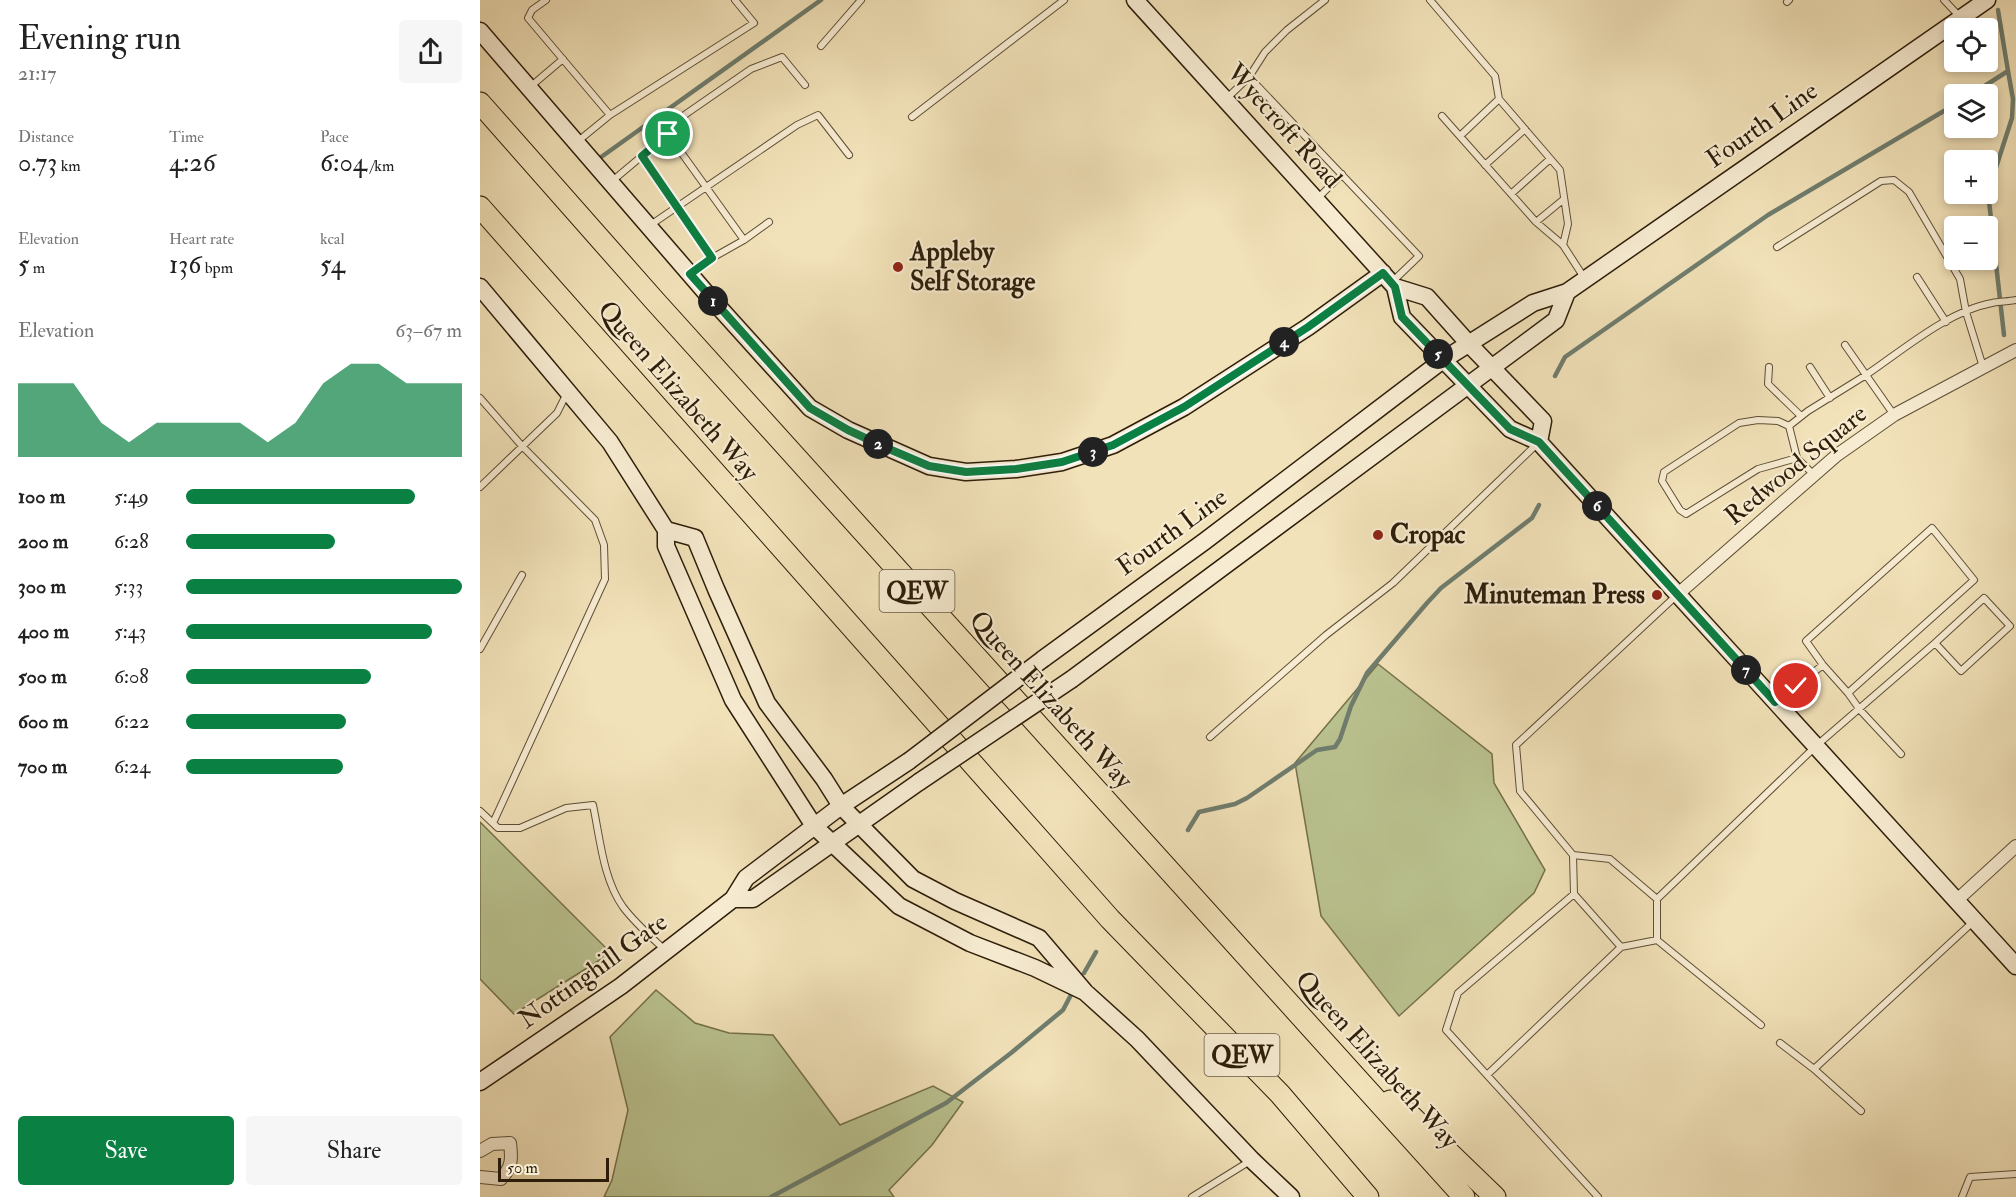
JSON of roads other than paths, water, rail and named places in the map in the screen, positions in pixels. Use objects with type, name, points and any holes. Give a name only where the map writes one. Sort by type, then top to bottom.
[{"type":"highway","name":"Queen Elizabeth Way","points":[[480,104],[669,317],[1464,1197]]},
{"type":"highway","name":"Queen Elizabeth Way","points":[[480,207],[1110,919],[1280,1094],[1368,1197]]},
{"type":"highway","points":[[1355,1076],[1408,1113],[1495,1197]]},
{"type":"street","name":"Wyecroft Road","points":[[1135,0],[1389,281],[1402,317],[1510,429],[1539,442]]},
{"type":"street","name":"Fourth Line","points":[[1962,18],[1987,0]]},
{"type":"street","points":[[480,30],[648,226],[810,408],[848,430],[929,466],[966,472],[1016,469],[1062,462],[1113,445],[1184,407],[1308,327],[1389,281],[1427,297],[1543,421],[1539,442],[2016,966]]},
{"type":"street","name":"Fourth Line","points":[[814,826],[909,761],[1205,541],[1443,360],[1533,303],[1567,292],[1944,31]]},
{"type":"street","points":[[480,287],[610,442],[666,530],[666,546],[733,700],[814,826],[899,906],[970,943],[1035,968],[1085,992]]},
{"type":"street","points":[[832,843],[1072,679],[1556,320],[1567,292]]},
{"type":"street","name":"Redwood Square","points":[[1678,594],[1837,454],[1894,415],[2016,350]]},
{"type":"street","points":[[666,530],[695,538],[767,703],[824,778],[841,806],[913,879],[955,901],[1039,938],[1085,992],[1137,1038],[1252,1160],[1291,1197]]},
{"type":"street","name":"Nottinghill Gate","points":[[480,1082],[621,986],[667,951],[733,899],[746,878],[814,826]]},
{"type":"street","name":"Nottinghill Gate","points":[[733,899],[753,899],[832,843]]},
{"type":"street","points":[[1956,901],[2016,846]]},
{"type":"street","points":[[480,1151],[492,1144],[510,1143],[509,1171],[501,1179],[480,1178]]},
{"type":"lane","points":[[546,0],[532,10],[528,18],[610,115]]},
{"type":"lane","points":[[576,143],[610,115],[754,23],[735,0]]},
{"type":"lane","points":[[821,46],[861,0]]},
{"type":"lane","points":[[1225,99],[1249,77],[1265,52],[1287,30],[1325,0]]},
{"type":"lane","points":[[1430,0],[1494,76],[1499,99],[1560,170],[1568,224],[1563,245]]},
{"type":"lane","points":[[1944,0],[1962,18]]},
{"type":"lane","points":[[912,117],[1061,1]]},
{"type":"lane","points":[[611,183],[668,134],[682,116],[751,69],[782,57],[805,85]]},
{"type":"lane","points":[[529,88],[563,59]]},
{"type":"lane","points":[[1249,77],[1419,256],[1389,281]]},
{"type":"lane","points":[[1460,136],[1499,99]]},
{"type":"lane","points":[[648,226],[797,125],[818,115],[849,155]]},
{"type":"lane","points":[[1442,116],[1536,222],[1563,245],[1585,280]]},
{"type":"lane","points":[[1485,165],[1525,129]]},
{"type":"lane","points":[[668,134],[744,240]]},
{"type":"lane","points":[[642,156],[712,258]]},
{"type":"lane","points":[[1511,194],[1550,159]]},
{"type":"lane","points":[[1316,200],[1342,174]]},
{"type":"lane","points":[[1777,247],[1881,181],[1894,180],[1909,192],[1960,279],[1966,312],[1983,368]]},
{"type":"lane","points":[[1536,222],[1564,198]]},
{"type":"lane","points":[[690,274],[769,222]]},
{"type":"lane","points":[[1917,278],[1946,322]]},
{"type":"lane","points":[[1789,426],[1946,322],[1992,303],[2016,300]]},
{"type":"lane","points":[[1845,345],[1894,415]]},
{"type":"lane","points":[[1769,367],[1768,384],[1802,416]]},
{"type":"lane","points":[[1810,367],[1830,398]]},
{"type":"lane","points":[[480,487],[557,413],[567,393]]},
{"type":"lane","points":[[480,398],[522,446],[595,520],[604,544],[605,579],[493,823]]},
{"type":"lane","points":[[1789,426],[1778,421],[1758,420],[1739,423],[1664,472],[1662,481],[1680,510],[1686,514],[1758,469],[1797,458]]},
{"type":"lane","points":[[1789,426],[1797,458],[1814,475]]},
{"type":"lane","points":[[1210,737],[1326,635],[1393,584],[1539,442]]},
{"type":"lane","points":[[1848,693],[1974,580],[1932,528],[1806,641],[1860,710],[1901,754]]},
{"type":"lane","points":[[480,649],[522,575]]},
{"type":"lane","points":[[1621,947],[1574,894],[1574,855],[1520,790],[1516,745],[1678,594]]},
{"type":"lane","points":[[1657,940],[1657,899],[1816,747],[1984,597],[2010,626],[1961,671],[1935,643]]},
{"type":"lane","points":[[1775,702],[1823,665]]},
{"type":"lane","points":[[480,811],[498,828],[520,828],[566,808],[593,805],[607,871],[621,904],[636,923],[667,951]]},
{"type":"lane","points":[[1574,855],[1610,859],[1657,899]]},
{"type":"lane","points":[[1574,894],[1458,993],[1446,1030],[1598,1197]]},
{"type":"lane","points":[[1814,1069],[1974,921]]},
{"type":"lane","points":[[1487,1075],[1621,947],[1657,940]]},
{"type":"lane","points":[[1657,940],[1761,1025]]},
{"type":"lane","points":[[1780,1043],[1814,1069],[1861,1111]]},
{"type":"lane","points":[[1192,1197],[1252,1160]]},
{"type":"lane","points":[[1962,1197],[1970,1177],[2016,1174]]},
{"type":"lane","points":[[1201,1191],[1206,1197]]},
{"type":"waterway","points":[[597,160],[821,0]]},
{"type":"waterway","points":[[1988,84],[2008,71],[1998,10]]},
{"type":"waterway","points":[[2004,335],[1988,192],[2012,118],[2013,99],[2008,71]]},
{"type":"waterway","points":[[1555,376],[1565,357],[1768,215],[1944,111]]},
{"type":"waterway","points":[[1188,830],[1199,812],[1235,804],[1317,750],[1335,747],[1367,673],[1441,588],[1532,518],[1539,505]]},
{"type":"waterway","points":[[1084,973],[1096,952]]},
{"type":"waterway","points":[[771,1197],[946,1103],[1063,1010],[1073,991]]},
{"type":"place","name":"Appleby Self Storage","points":[[898,267]]},
{"type":"place","name":"Cropac","points":[[1378,535]]},
{"type":"place","name":"Minuteman Press","points":[[1657,595]]}]
